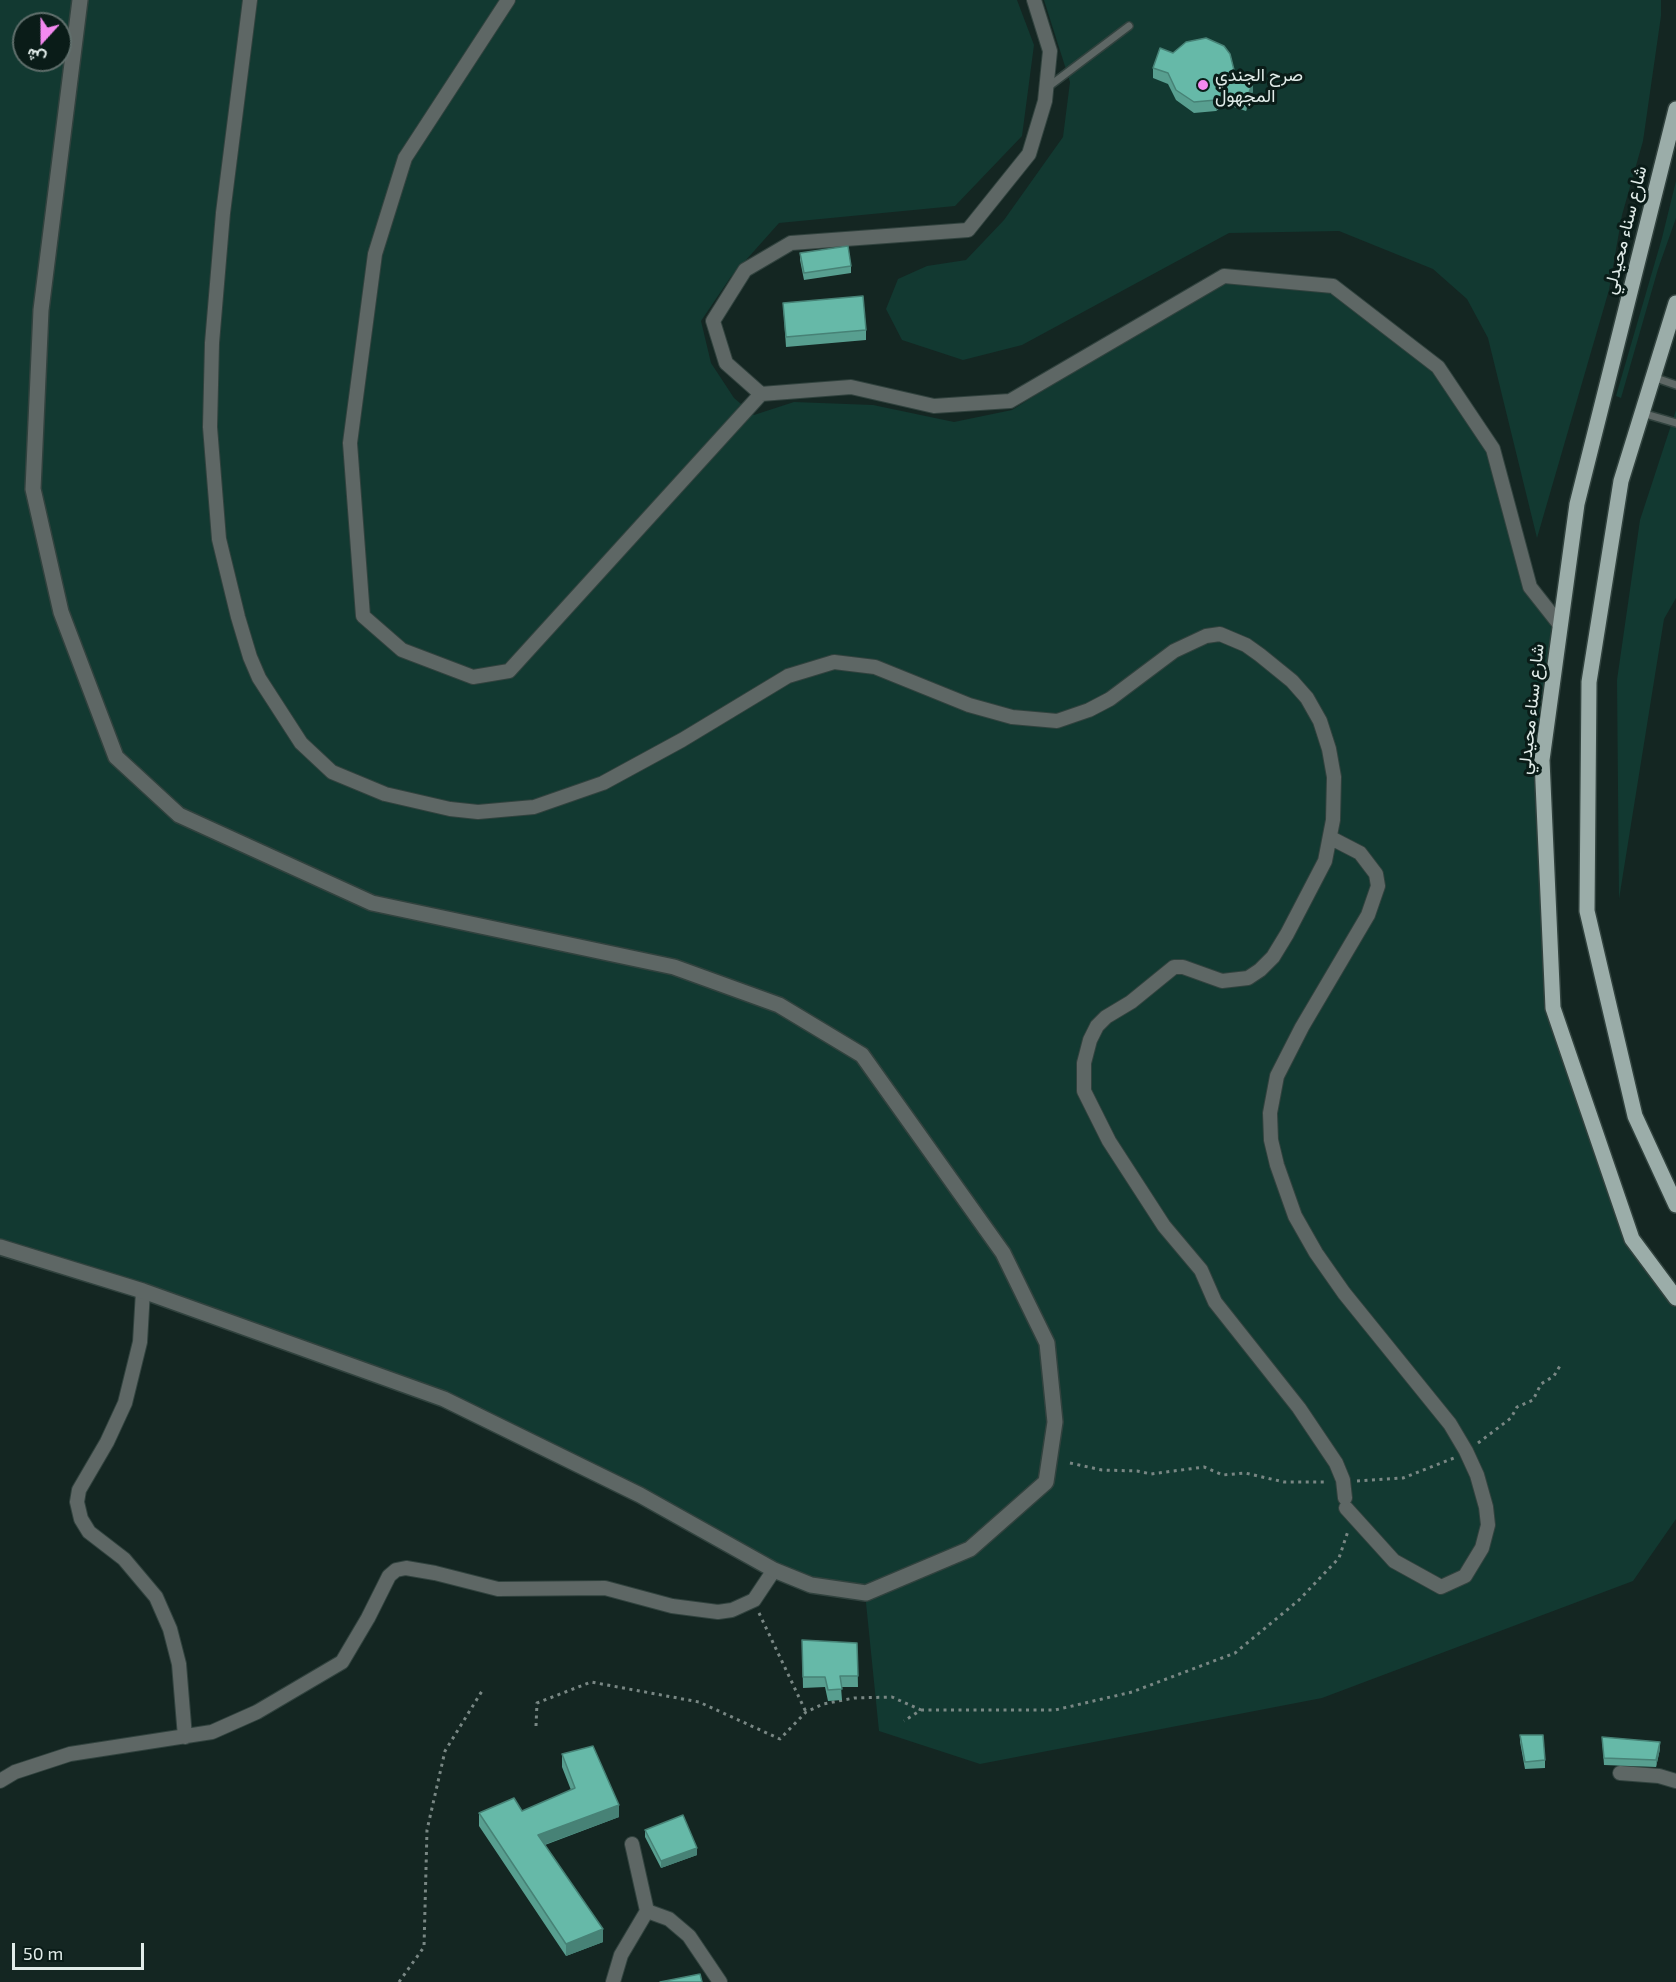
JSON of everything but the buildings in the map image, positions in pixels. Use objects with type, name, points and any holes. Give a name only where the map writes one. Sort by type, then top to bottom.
[{"type":"main road","name":"شارع سناء محيدلي","points":[[1676,109],[1577,504],[1542,760],[1553,1008],[1632,1239],[1676,1298]]},
{"type":"main road","points":[[1676,303],[1621,481],[1589,682],[1587,911],[1635,1116],[1676,1205]]},
{"type":"street","points":[[0,1247],[143,1291],[444,1399],[640,1495],[774,1570],[811,1585],[866,1593],[970,1549],[1046,1482],[1055,1422],[1047,1343],[1003,1253],[861,1055],[779,1005],[674,967],[372,903],[179,815],[116,757],[61,612],[33,489],[41,310],[80,0]]},
{"type":"street","points":[[250,0],[222,213],[212,343],[210,427],[219,539],[238,616],[259,678],[302,743],[332,772],[385,794],[450,809],[488,811],[534,807],[603,783],[682,740],[788,676],[834,662],[875,667],[969,705],[1001,714],[1057,721],[1089,710],[1110,699],[1174,651],[1206,636],[1220,634],[1239,641],[1260,655],[1292,681],[1307,698],[1320,722],[1329,749],[1334,777],[1331,838],[1326,861],[1313,887],[1272,957],[1260,970],[1248,978],[1222,981],[1182,967],[1174,967],[1164,972],[1131,1002],[1106,1017],[1097,1026],[1090,1040],[1083,1079],[1084,1091],[1139,1190],[1164,1226],[1201,1270],[1224,1315],[1245,1337],[1299,1408],[1336,1463],[1343,1480],[1346,1503],[1394,1561],[1441,1587],[1465,1576],[1482,1548],[1488,1525],[1486,1507],[1477,1475],[1450,1424],[1344,1293],[1316,1253],[1295,1216],[1276,1166],[1271,1140],[1270,1113],[1277,1076],[1302,1027],[1368,915],[1378,886],[1376,874],[1360,853],[1331,838]]},
{"type":"street","points":[[508,0],[405,158],[375,254],[350,443],[363,616],[402,650],[473,677],[510,670],[761,394],[851,387],[934,406],[1010,401],[1224,276],[1334,286],[1438,367],[1493,449],[1530,587],[1560,625]]},
{"type":"street","points":[[761,394],[726,363],[713,321],[745,270],[791,243],[968,230],[1029,154],[1046,89],[1050,51],[1034,0]]},
{"type":"street","points":[[143,1291],[140,1342],[125,1403],[107,1442],[79,1490],[77,1503],[81,1519],[89,1532],[124,1559],[156,1597],[170,1629],[179,1664],[185,1737]]},
{"type":"street","points":[[0,1781],[15,1772],[70,1754],[185,1737],[231,1725],[311,1682],[342,1662],[389,1576],[396,1570],[406,1568],[435,1573],[498,1589],[605,1588],[699,1611],[732,1610],[754,1600],[774,1570]]},
{"type":"street","points":[[1620,1773],[1659,1776],[1676,1781]]},
{"type":"street","points":[[613,1982],[621,1955],[648,1911],[632,1844]]},
{"type":"street","points":[[648,1911],[669,1919],[690,1936],[720,1982]]},
{"type":"lane","points":[[1046,89],[1130,27]]},
{"type":"lane","points":[[1653,377],[1676,385]]},
{"type":"lane","points":[[1642,413],[1676,423]]},
{"type":"path","points":[[1070,1463],[1102,1470],[1137,1471],[1151,1474],[1204,1467],[1223,1475],[1245,1473],[1284,1482],[1403,1478],[1442,1464],[1466,1451],[1511,1418],[1518,1407],[1533,1400],[1540,1384],[1554,1376],[1561,1364]]},
{"type":"path","points":[[536,1726],[537,1703],[591,1682],[699,1702],[780,1739],[806,1712],[823,1704],[854,1698],[892,1697],[921,1710],[1055,1710],[1132,1692],[1235,1653],[1299,1600],[1339,1558],[1348,1530],[1346,1503]]},
{"type":"path","points":[[754,1600],[772,1644],[806,1712]]},
{"type":"path","points":[[399,1982],[424,1947],[428,1830],[446,1751],[482,1691]]},
{"type":"path","points":[[904,1721],[921,1710]]},
{"type":"green space","points":[[0,0],[1017,0],[1034,45],[1022,136],[955,206],[779,223],[730,278],[701,321],[711,363],[734,398],[754,415],[794,402],[873,405],[954,422],[1012,410],[1224,276],[1333,286],[1438,367],[1493,449],[1530,587],[1560,625],[1543,794],[1553,1008],[1632,1239],[1676,1298],[1676,1519],[1633,1581],[1322,1698],[980,1764],[879,1731],[865,1593],[811,1585],[444,1399],[0,1247]]},
{"type":"green space","points":[[1044,0],[1661,0],[1661,16],[1643,141],[1622,215],[1609,290],[1537,538],[1488,338],[1467,299],[1433,269],[1339,231],[1229,233],[1022,345],[963,360],[902,340],[886,309],[898,279],[927,266],[966,260],[1004,220],[1063,137],[1070,82]]},
{"type":"green space","points":[[1676,181],[1676,218],[1658,269],[1621,398],[1616,396],[1662,238]]},
{"type":"green space","points":[[1676,410],[1676,598],[1664,619],[1619,899],[1617,680],[1640,520]]},
{"type":"place","name":"صرح الجندي المجهول","points":[[1203,85]]}]
